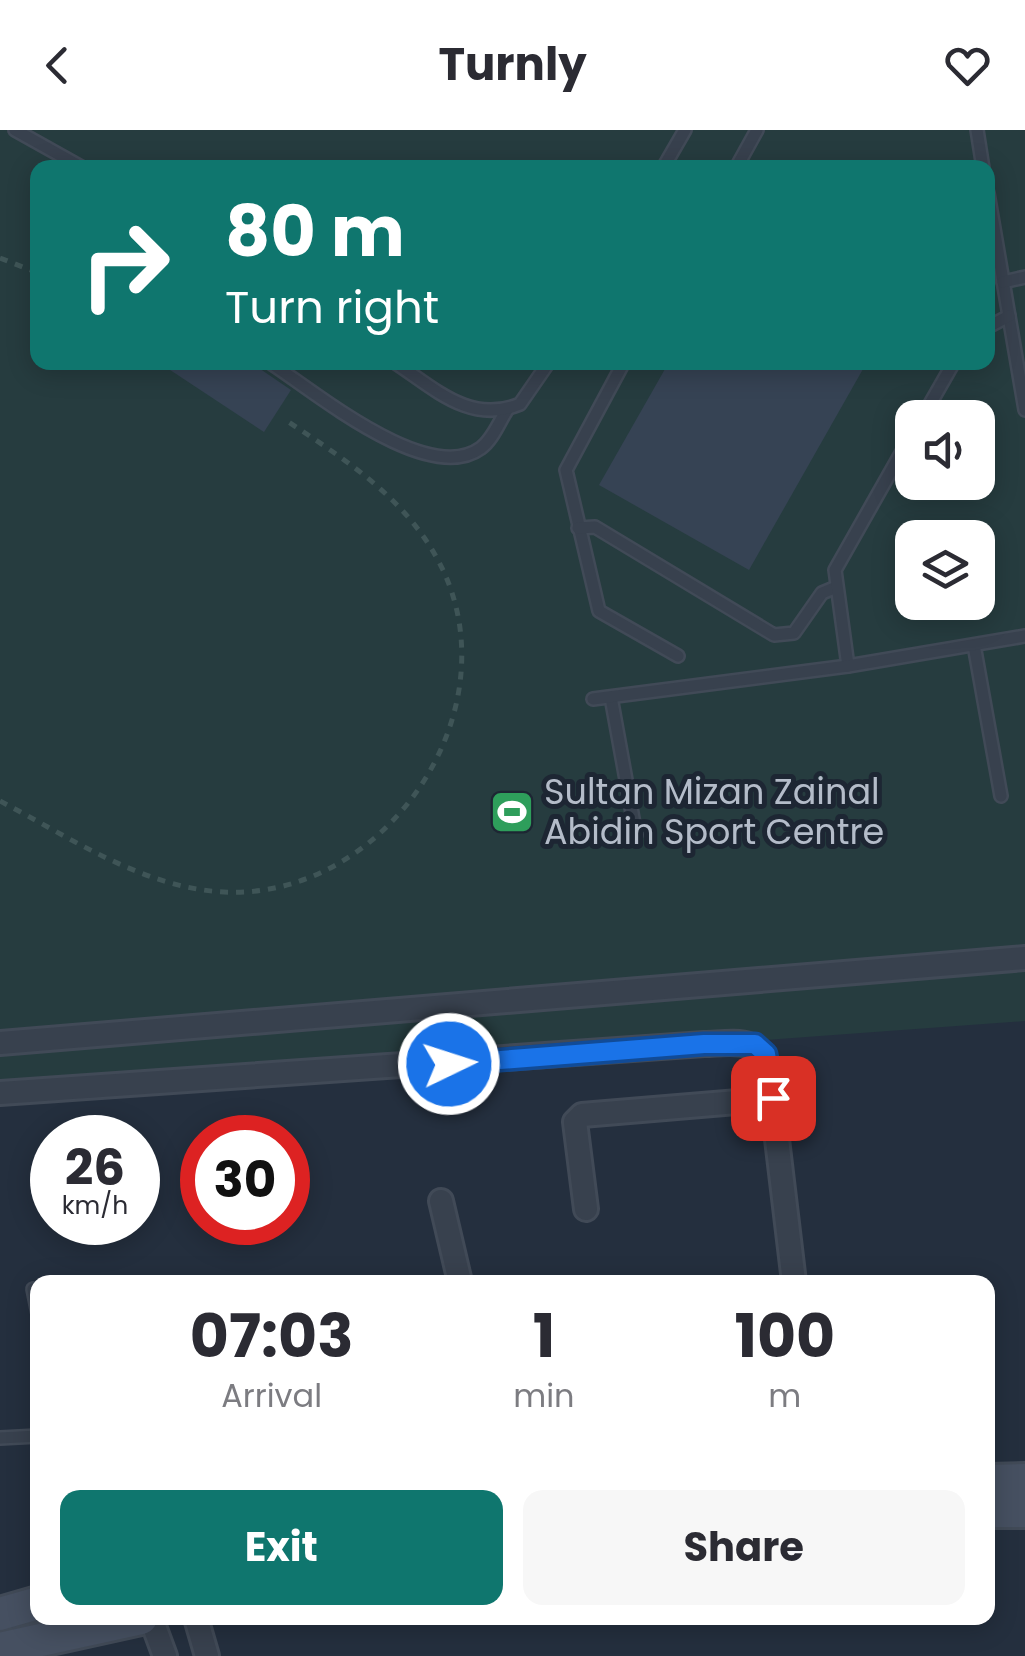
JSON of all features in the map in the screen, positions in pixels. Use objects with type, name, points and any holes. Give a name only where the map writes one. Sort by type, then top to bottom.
[{"type":"main road","points":[[995,1481],[1025,1480]]},
{"type":"main road","points":[[995,1511],[1025,1511]]},
{"type":"main road","points":[[0,1614],[30,1606]]},
{"type":"main road","points":[[0,1649],[109,1625]]},
{"type":"street","points":[[0,1042],[1025,958]]},
{"type":"street","points":[[0,1093],[755,1044],[766,1054],[793,1275]]},
{"type":"street","points":[[586,1209],[574,1136],[575,1122],[582,1115],[773,1098]]},
{"type":"street","points":[[440,1200],[458,1275]]},
{"type":"street","points":[[154,1625],[166,1656]]},
{"type":"street","points":[[198,1625],[207,1656]]},
{"type":"lane","points":[[15,130],[69,160]]},
{"type":"lane","points":[[667,160],[684,130]]},
{"type":"lane","points":[[740,160],[757,130]]},
{"type":"lane","points":[[976,130],[982,160]]},
{"type":"lane","points":[[995,235],[1009,316],[1019,340],[1025,410]]},
{"type":"lane","points":[[1003,282],[1025,277]]},
{"type":"lane","points":[[995,324],[1009,316]]},
{"type":"lane","points":[[282,370],[405,448],[430,457],[459,457],[481,447],[507,410],[531,394],[544,370]]},
{"type":"lane","points":[[406,370],[463,408],[507,410]]},
{"type":"lane","points":[[619,370],[566,464],[578,528],[599,610],[678,656]]},
{"type":"lane","points":[[932,400],[949,370]]},
{"type":"lane","points":[[848,666],[834,570],[895,464]]},
{"type":"lane","points":[[578,528],[594,527],[774,635],[785,636],[801,627],[822,593],[834,588]]},
{"type":"lane","points":[[593,699],[848,666],[1025,636]]},
{"type":"lane","points":[[974,645],[1001,796]]},
{"type":"lane","points":[[611,697],[636,836]]},
{"type":"lane","points":[[0,1438],[30,1436]]},
{"type":"path","points":[[0,258],[30,269]]},
{"type":"path","points":[[0,800],[107,858],[174,886],[246,892],[316,876],[379,838],[426,782],[454,716],[461,643],[444,572],[406,510],[352,463],[287,421]]},
{"type":"green space","name":"Sultan Mizan Zainal Abidin Sport Centre","points":[[0,130],[1025,130],[1025,1021],[0,1096]]},
{"type":"building","points":[[170,370],[262,370],[291,390],[264,432]]},
{"type":"building","points":[[664,370],[862,370],[749,570],[599,485]]},
{"type":"place","name":"Sultan Mizan Zainal Abidin Sport Centre","points":[[512,812]]},
{"type":"route","points":[[449,1064],[704,1044],[755,1044],[766,1054],[773,1098]]}]
